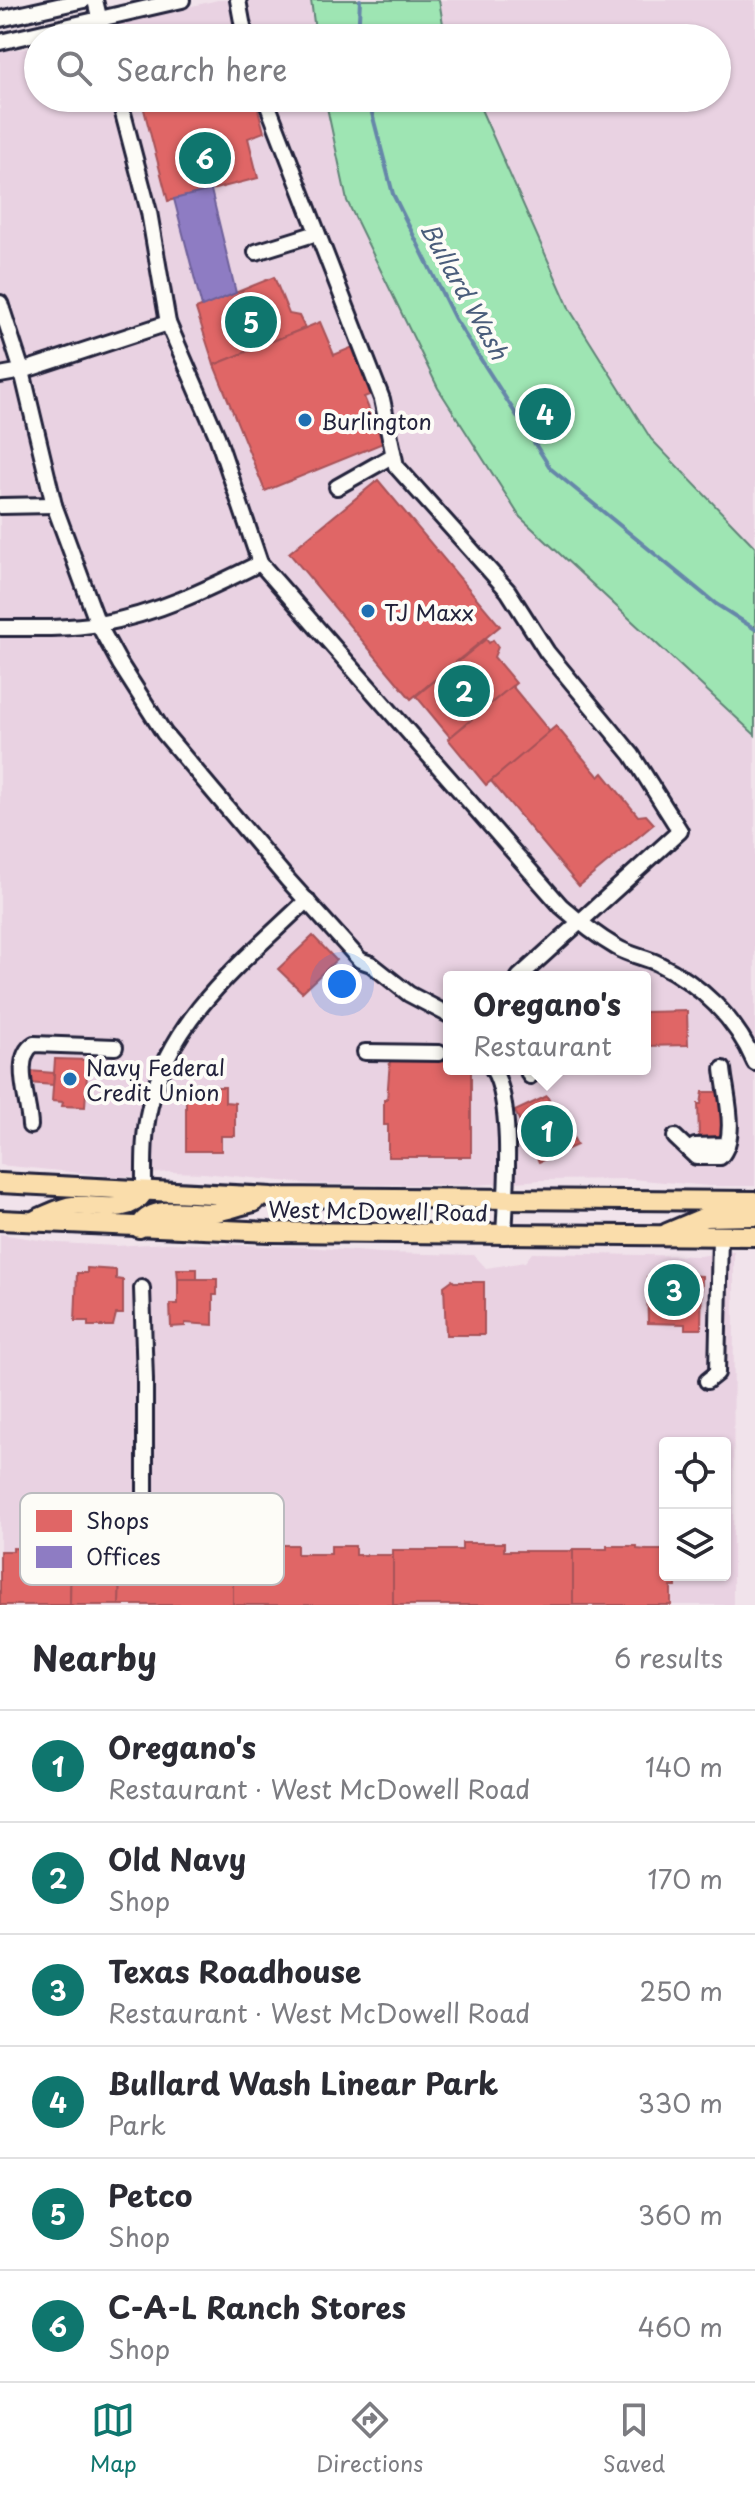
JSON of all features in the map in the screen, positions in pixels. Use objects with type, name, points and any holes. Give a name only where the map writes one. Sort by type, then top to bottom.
[{"type":"main road","name":"West McDowell Road","points":[[0,1183],[272,1197],[755,1201]]},
{"type":"main road","points":[[31,1222],[70,1206],[126,1206],[135,1203],[144,1192]]},
{"type":"main road","points":[[139,1228],[142,1221],[159,1212],[214,1212],[272,1197]]},
{"type":"main road","points":[[657,1236],[705,1217],[755,1216]]},
{"type":"main road","name":"West McDowell Road","points":[[0,1220],[139,1228],[504,1236],[755,1236]]},
{"type":"street","points":[[0,19],[84,0]]},
{"type":"street","points":[[95,0],[100,24]]},
{"type":"street","points":[[81,24],[182,0]]},
{"type":"street","points":[[238,0],[242,24]]},
{"type":"street","points":[[0,42],[24,37]]},
{"type":"street","points":[[123,112],[149,212],[168,323],[217,436],[260,563],[561,906],[619,949],[656,962],[700,988],[732,1022],[755,1063]]},
{"type":"street","points":[[270,112],[382,399],[396,466],[508,591],[547,652],[632,755],[680,831],[526,971]]},
{"type":"street","points":[[256,252],[317,233]]},
{"type":"street","points":[[0,303],[22,371],[54,505],[98,624],[128,679],[164,733],[360,960],[371,964],[409,994],[443,1012]]},
{"type":"street","points":[[0,375],[22,371],[168,323]]},
{"type":"street","points":[[337,487],[392,456]]},
{"type":"street","points":[[0,506],[54,505]]},
{"type":"street","points":[[0,628],[98,624],[149,612],[189,597],[260,563]]},
{"type":"street","points":[[144,1192],[147,1119],[168,1054],[204,999],[307,900]]},
{"type":"street","points":[[30,1126],[30,1111],[22,1088],[28,1048],[34,1044],[115,1047]]},
{"type":"street","points":[[365,1052],[439,1053]]},
{"type":"street","points":[[675,1137],[696,1157],[720,1157],[727,1145],[729,1102],[723,1069]]},
{"type":"street","points":[[497,1075],[506,1127],[504,1236]]},
{"type":"street","points":[[707,1381],[717,1373],[720,1236]]},
{"type":"street","points":[[142,1288],[145,1493]]},
{"type":"shaded area","points":[[218,0],[311,0],[314,24],[120,24]]},
{"type":"shaded area","points":[[439,0],[755,0],[755,547],[651,439],[570,310],[482,112],[731,112],[731,24],[443,24]]},
{"type":"shaded area","points":[[24,48],[24,112],[328,112],[347,201],[441,395],[518,515],[755,735],[755,1186],[709,1186],[631,1179],[541,1180],[477,1185],[310,1184],[204,1173],[169,1172],[121,1177],[0,1165],[0,51]]},
{"type":"shaded area","points":[[0,1234],[59,1243],[116,1246],[166,1243],[474,1255],[486,1268],[525,1262],[532,1253],[700,1256],[734,1251],[733,1605],[0,1605]]},
{"type":"green space","points":[[311,0],[439,0],[443,24],[314,24]]},
{"type":"green space","points":[[328,112],[482,112],[570,310],[651,439],[755,547],[755,735],[520,517],[438,388],[347,201]]},
{"type":"building: Shops","points":[[145,112],[259,112],[264,132],[248,138],[258,178],[168,201]]},
{"type":"building: Shops","points":[[274,277],[289,314],[299,316],[305,328],[214,365],[196,309]]},
{"type":"building: Shops","name":"Burlington","points":[[320,322],[334,355],[353,347],[372,394],[364,397],[383,443],[265,491],[214,365]]},
{"type":"building: Shops","points":[[378,480],[500,626],[411,699],[289,553]]},
{"type":"building: Shops","points":[[486,639],[489,643],[493,640],[498,647],[494,657],[516,683],[450,737],[416,696]]},
{"type":"building: Shops","points":[[512,686],[550,732],[486,785],[448,739]]},
{"type":"building: Shops","points":[[556,726],[599,777],[603,773],[638,816],[646,815],[654,824],[579,886],[491,781]]},
{"type":"building: Shops","points":[[313,936],[336,960],[302,992],[278,969]]},
{"type":"building: Shops","points":[[687,1011],[688,1045],[651,1046],[651,1012]]},
{"type":"building: Shops","name":"Navy Federal Credit Union","points":[[55,1059],[88,1060],[85,1107],[62,1106],[63,1102],[52,1101]]},
{"type":"building: Shops","points":[[390,1060],[443,1060],[443,1075],[471,1075],[471,1157],[388,1157],[388,1125],[384,1125],[384,1100],[387,1100]]},
{"type":"building: Shops","points":[[29,1071],[54,1073],[53,1085],[28,1083]]},
{"type":"building: Shops","points":[[183,1087],[225,1087],[225,1102],[235,1103],[235,1136],[221,1136],[221,1151],[186,1151],[186,1098],[183,1098]]},
{"type":"building: Shops","points":[[703,1092],[726,1092],[722,1136],[699,1137],[698,1104],[701,1104]]},
{"type":"building: Shops","points":[[547,1096],[557,1117],[563,1116],[577,1145],[539,1162],[515,1111]]},
{"type":"building: Shops","points":[[87,1268],[116,1270],[116,1279],[123,1280],[123,1314],[116,1314],[113,1326],[88,1326],[88,1321],[75,1321],[77,1273],[87,1273]]},
{"type":"building: Shops","points":[[177,1269],[197,1269],[197,1279],[178,1279]]},
{"type":"building: Shops","points":[[665,1274],[702,1276],[701,1329],[685,1329],[685,1324],[648,1323],[647,1277]]},
{"type":"building: Shops","points":[[178,1279],[217,1279],[217,1295],[213,1295],[213,1325],[185,1323],[185,1326],[171,1327],[170,1304],[178,1304]]},
{"type":"building: Shops","points":[[452,1280],[484,1282],[484,1335],[446,1335],[444,1286]]},
{"type":"building: Shops","points":[[462,1543],[504,1543],[504,1551],[573,1551],[573,1605],[393,1605],[393,1550],[462,1550]]},
{"type":"building: Shops","points":[[284,1545],[297,1545],[297,1554],[331,1554],[331,1546],[355,1546],[355,1555],[393,1555],[393,1605],[233,1605],[233,1585],[284,1585]]},
{"type":"building: Shops","points":[[607,1546],[637,1546],[637,1549],[659,1550],[659,1581],[676,1581],[676,1587],[671,1587],[671,1605],[573,1605],[573,1549],[607,1549]]},
{"type":"building: Shops","points":[[13,1548],[20,1548],[20,1585],[70,1585],[70,1605],[0,1605],[0,1551],[13,1551]]},
{"type":"building: Shops","points":[[70,1585],[119,1585],[119,1605],[70,1605]]},
{"type":"building: Shops","points":[[119,1585],[233,1585],[233,1605],[119,1605]]},
{"type":"building: Offices","points":[[211,190],[236,293],[202,307],[174,199]]},
{"type":"waterway","name":"Bullard Wash","points":[[359,24],[360,0]]},
{"type":"waterway","name":"Bullard Wash","points":[[372,112],[393,194],[455,319],[551,469],[716,604],[755,629]]},
{"type":"place","name":"C-A-L Ranch Stores","points":[[205,158]]},
{"type":"place","name":"Petco","points":[[251,322]]},
{"type":"place","name":"Bullard Wash Linear Park","points":[[545,414]]},
{"type":"place","name":"Burlington","points":[[305,420]]},
{"type":"place","name":"TJ Maxx","points":[[368,611]]},
{"type":"place","name":"Old Navy","points":[[464,691]]},
{"type":"place","name":"Navy Federal Credit Union","points":[[70,1079]]},
{"type":"place","name":"Oregano's","points":[[547,1131]]},
{"type":"place","name":"Texas Roadhouse","points":[[674,1290]]}]
